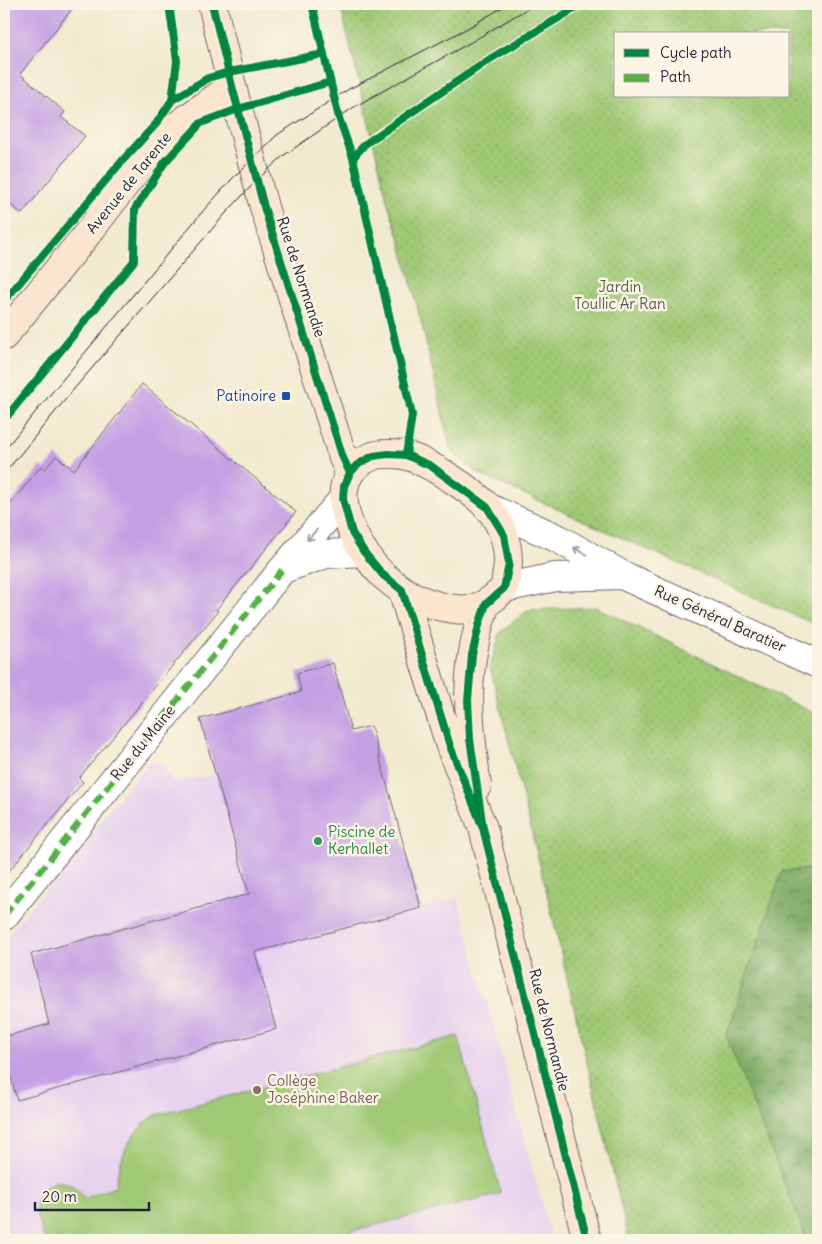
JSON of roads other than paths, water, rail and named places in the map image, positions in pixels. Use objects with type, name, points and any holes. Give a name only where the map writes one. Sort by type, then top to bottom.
[{"type":"street","points":[[212,4],[232,86]]},
{"type":"street","name":"Avenue de Tarente","points":[[4,336],[92,228],[154,147],[178,125],[232,86]]},
{"type":"street","name":"Rue de Normandie","points":[[232,86],[264,207],[343,458],[350,473]]},
{"type":"street","points":[[388,454],[406,455],[430,466],[487,507],[504,535],[509,564],[495,596],[468,610],[444,608],[425,603],[402,590],[383,575],[364,552],[352,533],[343,500],[344,486],[350,473],[357,465],[373,456],[388,454]]},
{"type":"street","name":"Rue du Maine","points":[[4,916],[282,570],[343,500]]},
{"type":"street","name":"Rue Général Baratier","points":[[487,507],[557,538],[622,575],[818,664]]},
{"type":"street","points":[[282,570],[326,554],[364,552]]},
{"type":"street","name":"Rue Général Baratier","points":[[495,596],[555,577],[622,575]]},
{"type":"street","name":"Rue de Normandie","points":[[402,590],[450,746],[483,828]]},
{"type":"street","name":"Rue de Normandie","points":[[495,596],[478,625],[472,654],[468,700],[470,739],[483,828],[587,1240]]},
{"type":"tram line","points":[[4,450],[203,211],[232,179],[277,135],[349,89],[466,29],[508,4]]},
{"type":"tram line","points":[[4,474],[74,389],[226,213],[283,156],[354,107],[535,4]]},
{"type":"place","name":"Patinoire","points":[[286,396]]},
{"type":"place","name":"Piscine de Kerhallet","points":[[318,841]]},
{"type":"place","name":"Collège Joséphine Baker","points":[[257,1090]]},
{"type":"park label","name":"Jardin Toullic Ar Ran","points":[[620,296]]}]
